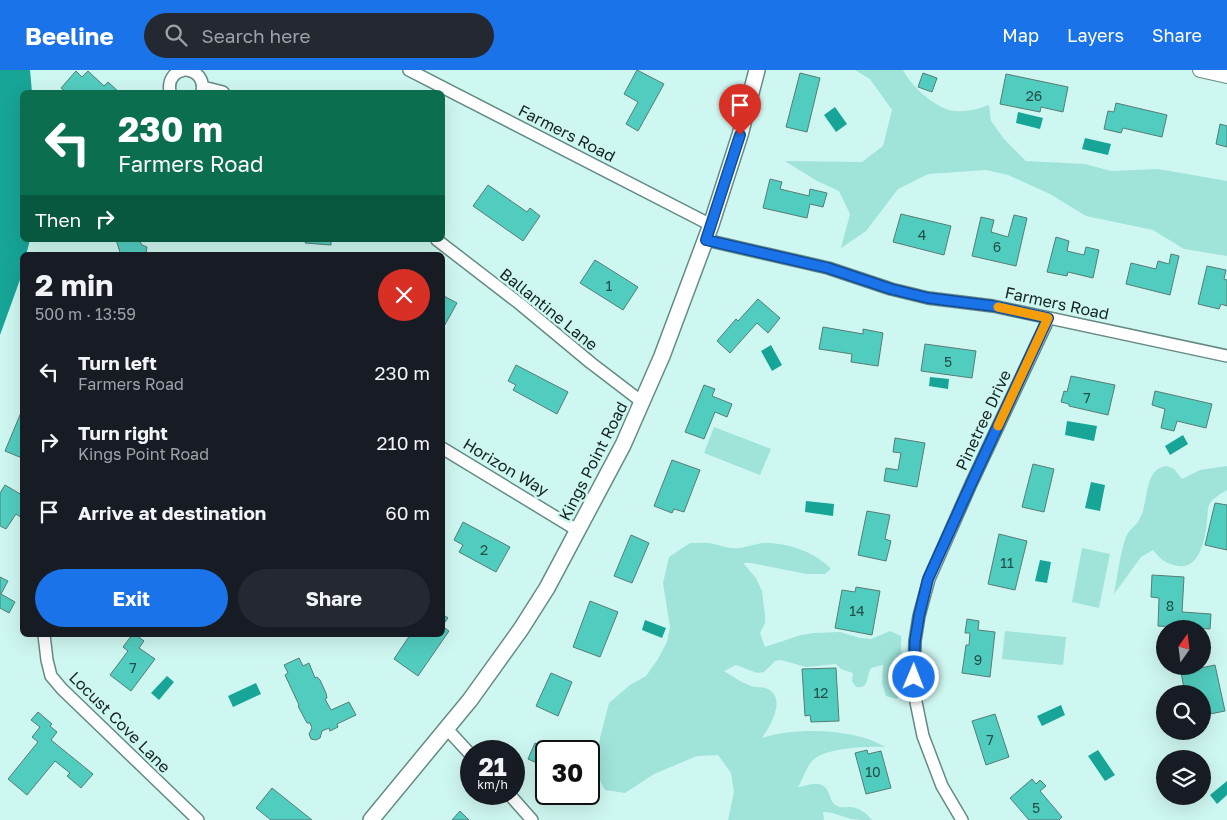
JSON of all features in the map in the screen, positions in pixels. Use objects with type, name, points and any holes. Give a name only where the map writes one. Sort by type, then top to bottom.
[{"type":"main road","name":"Kings Point Road","points":[[371,820],[470,700],[521,629],[547,588],[623,445],[662,356],[706,240],[740,135],[757,70]]},
{"type":"street","points":[[170,90],[169,84],[175,74],[186,70],[199,76],[202,90]]},
{"type":"street","name":"Farmers Road","points":[[409,70],[711,225]]},
{"type":"street","points":[[1200,70],[1227,76]]},
{"type":"street","name":"Farmers Road","points":[[706,240],[828,268],[891,289],[928,298],[993,306],[1227,356]]},
{"type":"street","name":"Ballantine Lane","points":[[440,242],[520,304],[590,364],[642,402]]},
{"type":"street","name":"Pinetree Drive","points":[[962,820],[942,786],[923,736],[916,702],[914,677],[915,641],[919,616],[928,579],[1048,318]]},
{"type":"street","name":"Horizon Way","points":[[445,450],[578,530]]},
{"type":"street","name":"Locust Cove Lane","points":[[44,637],[51,676],[62,689],[198,820]]},
{"type":"street","points":[[447,729],[460,743]]},
{"type":"street","points":[[519,805],[532,820]]},
{"type":"shaded area","points":[[0,70],[34,70],[37,90],[20,90],[20,242],[29,242],[27,252],[20,252],[20,280],[0,335]]},
{"type":"shaded area","points":[[855,70],[903,70],[912,83],[925,96],[940,106],[954,111],[968,111],[989,105],[991,121],[1004,139],[1026,161],[1085,164],[1111,171],[1158,169],[1227,181],[1227,256],[1184,249],[1153,230],[1086,216],[1050,194],[1008,175],[986,170],[928,174],[898,189],[866,231],[841,248],[850,214],[839,191],[817,181],[785,161],[862,162],[883,146],[892,110],[870,79]]},
{"type":"shaded area","points":[[835,107],[847,124],[836,132],[824,115]]},
{"type":"shaded area","points":[[1018,112],[1043,118],[1040,129],[1016,123]]},
{"type":"shaded area","points":[[1085,138],[1111,144],[1108,155],[1082,149]]},
{"type":"shaded area","points":[[771,345],[782,365],[772,371],[761,351]]},
{"type":"shaded area","points":[[930,377],[949,379],[948,389],[929,386]]},
{"type":"shaded area","points":[[1067,421],[1097,426],[1094,441],[1065,435]]},
{"type":"shaded area","points":[[714,427],[771,449],[760,475],[704,453]]},
{"type":"shaded area","points":[[1183,435],[1188,444],[1170,455],[1165,446]]},
{"type":"shaded area","points":[[1167,466],[1174,469],[1182,479],[1200,470],[1227,466],[1227,490],[1215,498],[1209,505],[1203,543],[1197,557],[1192,562],[1186,566],[1167,563],[1153,550],[1141,557],[1114,594],[1121,554],[1126,538],[1143,512],[1150,479],[1159,468]]},
{"type":"shaded area","points":[[1091,482],[1105,485],[1100,511],[1085,508]]},
{"type":"shaded area","points":[[806,501],[834,504],[833,516],[805,512]]},
{"type":"shaded area","points":[[690,543],[708,543],[728,548],[737,548],[772,543],[800,549],[825,563],[831,569],[825,574],[807,574],[743,563],[756,578],[762,591],[765,623],[760,633],[765,647],[801,635],[814,633],[840,632],[871,639],[890,631],[901,636],[902,655],[909,675],[909,681],[908,688],[904,694],[896,699],[886,696],[882,683],[883,665],[871,668],[866,684],[860,687],[856,687],[852,681],[853,673],[841,669],[836,664],[806,667],[781,660],[775,661],[764,672],[757,673],[736,665],[724,671],[746,684],[769,689],[775,696],[776,708],[774,715],[762,738],[791,732],[824,731],[858,736],[885,747],[837,750],[819,756],[813,760],[806,770],[798,787],[815,784],[822,785],[827,790],[834,804],[859,809],[872,820],[851,819],[834,813],[823,812],[824,820],[728,820],[734,792],[731,773],[718,755],[697,756],[654,774],[625,793],[605,790],[600,779],[600,740],[609,703],[630,685],[646,676],[667,642],[670,627],[663,583],[669,557]]},
{"type":"shaded area","points":[[1082,548],[1110,554],[1099,608],[1072,602]]},
{"type":"shaded area","points":[[1040,560],[1051,562],[1047,583],[1035,581]]},
{"type":"shaded area","points":[[645,620],[666,628],[662,638],[642,630]]},
{"type":"shaded area","points":[[1005,631],[1066,637],[1063,665],[1002,659]]},
{"type":"shaded area","points":[[167,676],[174,682],[159,700],[151,693]]},
{"type":"shaded area","points":[[256,683],[261,694],[233,707],[228,696]]},
{"type":"shaded area","points":[[1061,705],[1065,715],[1042,726],[1037,716]]},
{"type":"shaded area","points":[[1098,750],[1115,775],[1105,781],[1088,756]]},
{"type":"shaded area","points":[[1227,781],[1227,795],[1217,804],[1211,794]]},
{"type":"pier","points":[[30,70],[36,70],[39,90],[32,90]]},
{"type":"building","points":[[637,70],[664,84],[638,131],[626,124],[638,102],[624,94]]},
{"type":"building","points":[[76,71],[82,77],[88,71],[104,86],[108,82],[117,90],[64,90],[61,88]]},
{"type":"building","points":[[800,73],[820,78],[807,132],[786,127]]},
{"type":"building","points":[[923,73],[937,78],[932,92],[918,87]]},
{"type":"building","points":[[1006,74],[1068,87],[1063,112],[1041,107],[1040,112],[1000,104]]},
{"type":"building","points":[[1116,103],[1167,115],[1162,137],[1123,128],[1121,133],[1104,129],[1108,111],[1114,112]]},
{"type":"building","points":[[1220,124],[1227,126],[1227,147],[1216,144]]},
{"type":"building","points":[[770,179],[782,182],[780,189],[809,196],[810,189],[827,193],[823,207],[810,204],[807,218],[763,208]]},
{"type":"building","points":[[488,185],[527,212],[530,208],[540,216],[523,241],[473,206]]},
{"type":"building","points":[[901,214],[951,226],[944,255],[893,242]]},
{"type":"building","points":[[1014,215],[1027,218],[1016,266],[972,256],[981,217],[994,220],[991,232],[1008,237]]},
{"type":"building","points":[[1056,237],[1069,241],[1067,251],[1084,255],[1086,247],[1099,250],[1093,278],[1068,272],[1067,276],[1047,272]]},
{"type":"building","points":[[117,242],[140,242],[147,247],[146,252],[120,252]]},
{"type":"building","points":[[331,242],[331,245],[305,243]]},
{"type":"building","points":[[1171,254],[1179,256],[1170,295],[1126,284],[1131,263],[1156,269],[1158,261],[1169,264]]},
{"type":"building","points":[[595,260],[638,287],[623,310],[580,283]]},
{"type":"building","points":[[1207,266],[1226,270],[1224,279],[1227,280],[1227,306],[1221,304],[1219,309],[1198,304]]},
{"type":"building","points":[[445,297],[457,303],[445,325]]},
{"type":"building","points":[[758,299],[780,318],[768,333],[757,323],[730,353],[717,341],[736,319],[738,321]]},
{"type":"building","points":[[823,327],[863,334],[863,329],[883,333],[878,366],[851,362],[852,354],[819,349]]},
{"type":"building","points":[[925,344],[976,351],[972,378],[921,371]]},
{"type":"building","points":[[516,365],[568,392],[557,414],[513,390],[516,385],[508,381]]},
{"type":"building","points":[[1071,376],[1115,385],[1108,415],[1069,406],[1069,404],[1061,402],[1064,391],[1067,392]]},
{"type":"building","points":[[704,385],[715,389],[712,396],[732,404],[727,417],[715,412],[704,439],[685,432]]},
{"type":"building","points":[[1155,391],[1212,404],[1206,428],[1177,421],[1174,431],[1161,428],[1165,409],[1152,405]]},
{"type":"building","points":[[20,415],[20,457],[5,451]]},
{"type":"building","points":[[895,438],[925,443],[917,487],[884,481],[886,468],[898,470],[901,453],[893,452]]},
{"type":"building","points":[[672,460],[700,470],[684,512],[674,509],[672,513],[654,506]]},
{"type":"building","points":[[1033,464],[1054,469],[1044,512],[1022,507]]},
{"type":"building","points":[[5,485],[20,494],[20,517],[16,514],[6,529],[0,526],[0,493]]},
{"type":"building","points":[[1215,503],[1227,505],[1227,550],[1205,545]]},
{"type":"building","points":[[867,511],[890,515],[885,539],[891,541],[886,561],[858,555]]},
{"type":"building","points":[[463,522],[510,547],[496,572],[459,552],[463,545],[454,540]]},
{"type":"building","points":[[999,534],[1027,541],[1015,590],[988,584]]},
{"type":"building","points":[[631,535],[649,543],[632,583],[614,576]]},
{"type":"building","points":[[1152,575],[1184,577],[1182,612],[1211,614],[1211,620],[1158,620],[1159,598],[1151,597]]},
{"type":"building","points":[[0,577],[8,581],[1,594],[15,602],[9,613],[0,608]]},
{"type":"building","points":[[856,587],[880,591],[872,635],[835,628],[842,590],[855,592]]},
{"type":"building","points":[[590,601],[618,612],[600,657],[573,647]]},
{"type":"building","points":[[967,619],[979,621],[978,630],[995,632],[990,677],[962,673],[966,645],[969,645],[970,633],[965,633]]},
{"type":"building","points":[[445,628],[449,631],[445,637]]},
{"type":"building","points":[[130,637],[139,637],[144,641],[139,648],[155,659],[131,691],[110,675],[128,651],[123,647]]},
{"type":"building","points":[[409,637],[445,637],[418,676],[394,659]]},
{"type":"building","points":[[299,658],[303,666],[309,663],[315,678],[317,677],[320,680],[326,693],[327,698],[325,699],[331,710],[349,702],[356,715],[337,724],[338,727],[330,731],[329,728],[322,731],[320,738],[316,740],[311,739],[309,734],[312,728],[310,723],[307,723],[298,706],[285,675],[288,673],[284,665]]},
{"type":"building","points":[[1215,665],[1225,711],[1211,714],[1211,685],[1183,685],[1182,675],[1211,675],[1211,666]]},
{"type":"building","points":[[836,668],[839,721],[811,722],[810,715],[805,716],[802,669]]},
{"type":"building","points":[[551,673],[572,682],[558,716],[536,706]]},
{"type":"building","points":[[38,712],[52,724],[50,726],[57,732],[51,740],[93,774],[81,788],[67,776],[70,773],[55,761],[27,795],[8,779],[38,742],[32,737],[40,727],[31,720]]},
{"type":"building","points":[[995,714],[1009,757],[986,765],[972,721]]},
{"type":"building","points":[[535,743],[535,762],[528,759]]},
{"type":"building","points":[[867,750],[868,754],[881,751],[891,788],[866,794],[855,753]]},
{"type":"building","points":[[1032,779],[1036,784],[1040,780],[1046,786],[1040,791],[1062,817],[1059,820],[1029,820],[1010,798]]},
{"type":"building","points":[[272,788],[312,820],[271,820],[256,808]]},
{"type":"building","points":[[460,811],[469,820],[452,820]]},
{"type":"slow traffic","points":[[998,307],[1048,318],[998,426]]},
{"type":"route","points":[[740,135],[706,240],[828,268],[891,289],[928,298],[993,306],[1048,318],[928,579],[915,641],[914,677]]}]
